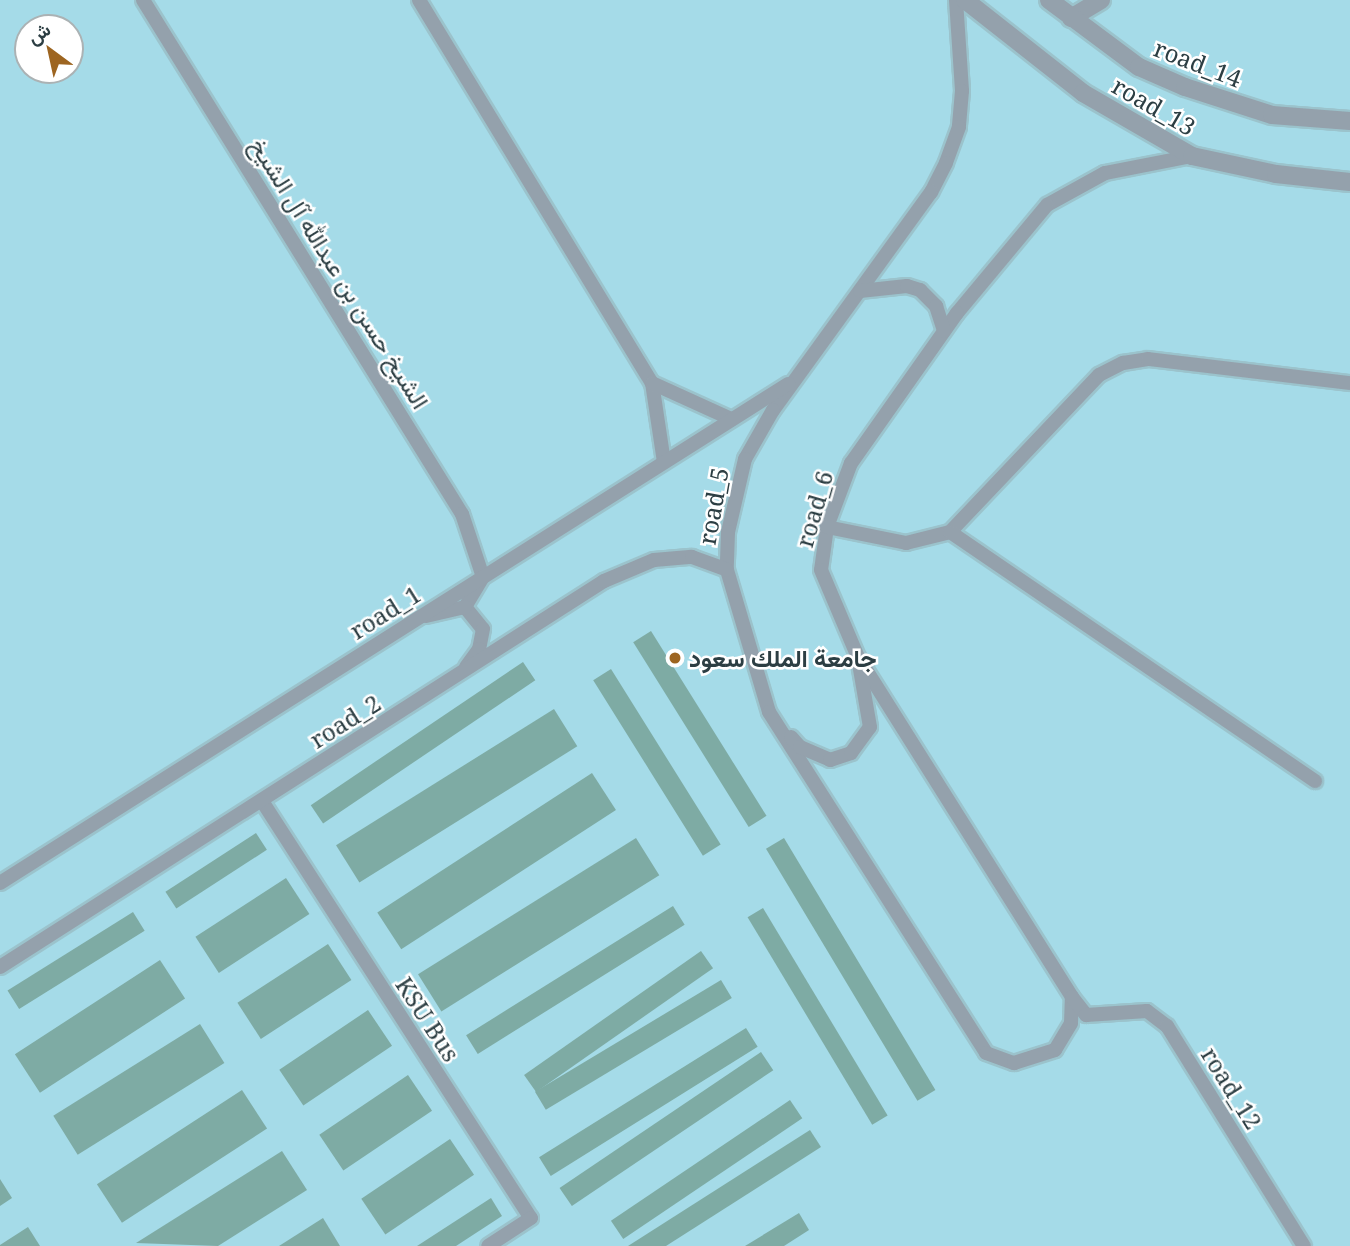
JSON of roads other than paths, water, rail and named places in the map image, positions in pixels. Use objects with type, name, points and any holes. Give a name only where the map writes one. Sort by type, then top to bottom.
[{"type":"street","name":"road_13","points":[[965,0],[1083,93],[1192,156],[1276,174],[1350,182]]},
{"type":"street","name":"road_14","points":[[1049,0],[1139,67],[1185,87],[1272,115],[1350,121]]},
{"type":"street","points":[[1071,18],[1101,0]]},
{"type":"lane","name":"الشيخ حسن بن عبدالله آل الشيخ","points":[[143,0],[463,514],[482,577]]},
{"type":"lane","points":[[419,0],[652,383],[664,462]]},
{"type":"lane","name":"road_5","points":[[956,0],[962,78],[959,127],[931,192],[795,379],[745,459],[728,532],[727,570],[769,712],[986,1053],[1014,1063],[1055,1051],[1071,1023],[1072,997]]},
{"type":"lane","name":"road_6","points":[[1086,1015],[1072,997],[858,657],[821,570],[827,527],[852,463],[944,331],[1047,205],[1105,173],[1192,156]]},
{"type":"lane","points":[[860,291],[906,286],[920,290],[936,306],[944,331]]},
{"type":"lane","points":[[827,527],[906,543],[950,532],[1098,375],[1123,363],[1148,359],[1350,383]]},
{"type":"lane","name":"road_1","points":[[0,883],[795,379]]},
{"type":"lane","points":[[652,383],[731,419]]},
{"type":"lane","points":[[950,532],[1315,781]]},
{"type":"lane","name":"road_2","points":[[0,967],[604,581],[654,560],[692,557],[727,570]]},
{"type":"lane","points":[[420,617],[465,607],[482,577]]},
{"type":"lane","points":[[461,674],[479,649],[484,629],[465,607]]},
{"type":"lane","points":[[769,712],[800,747],[830,760],[851,753],[870,727],[858,657]]},
{"type":"lane","name":"KSU Bus","points":[[262,801],[531,1218],[488,1246]]},
{"type":"lane","name":"road_12","points":[[1086,1015],[1147,1011],[1167,1026],[1304,1246]]},
{"type":"place","name":"جامعة الملك سعود","points":[[675,658]]}]
